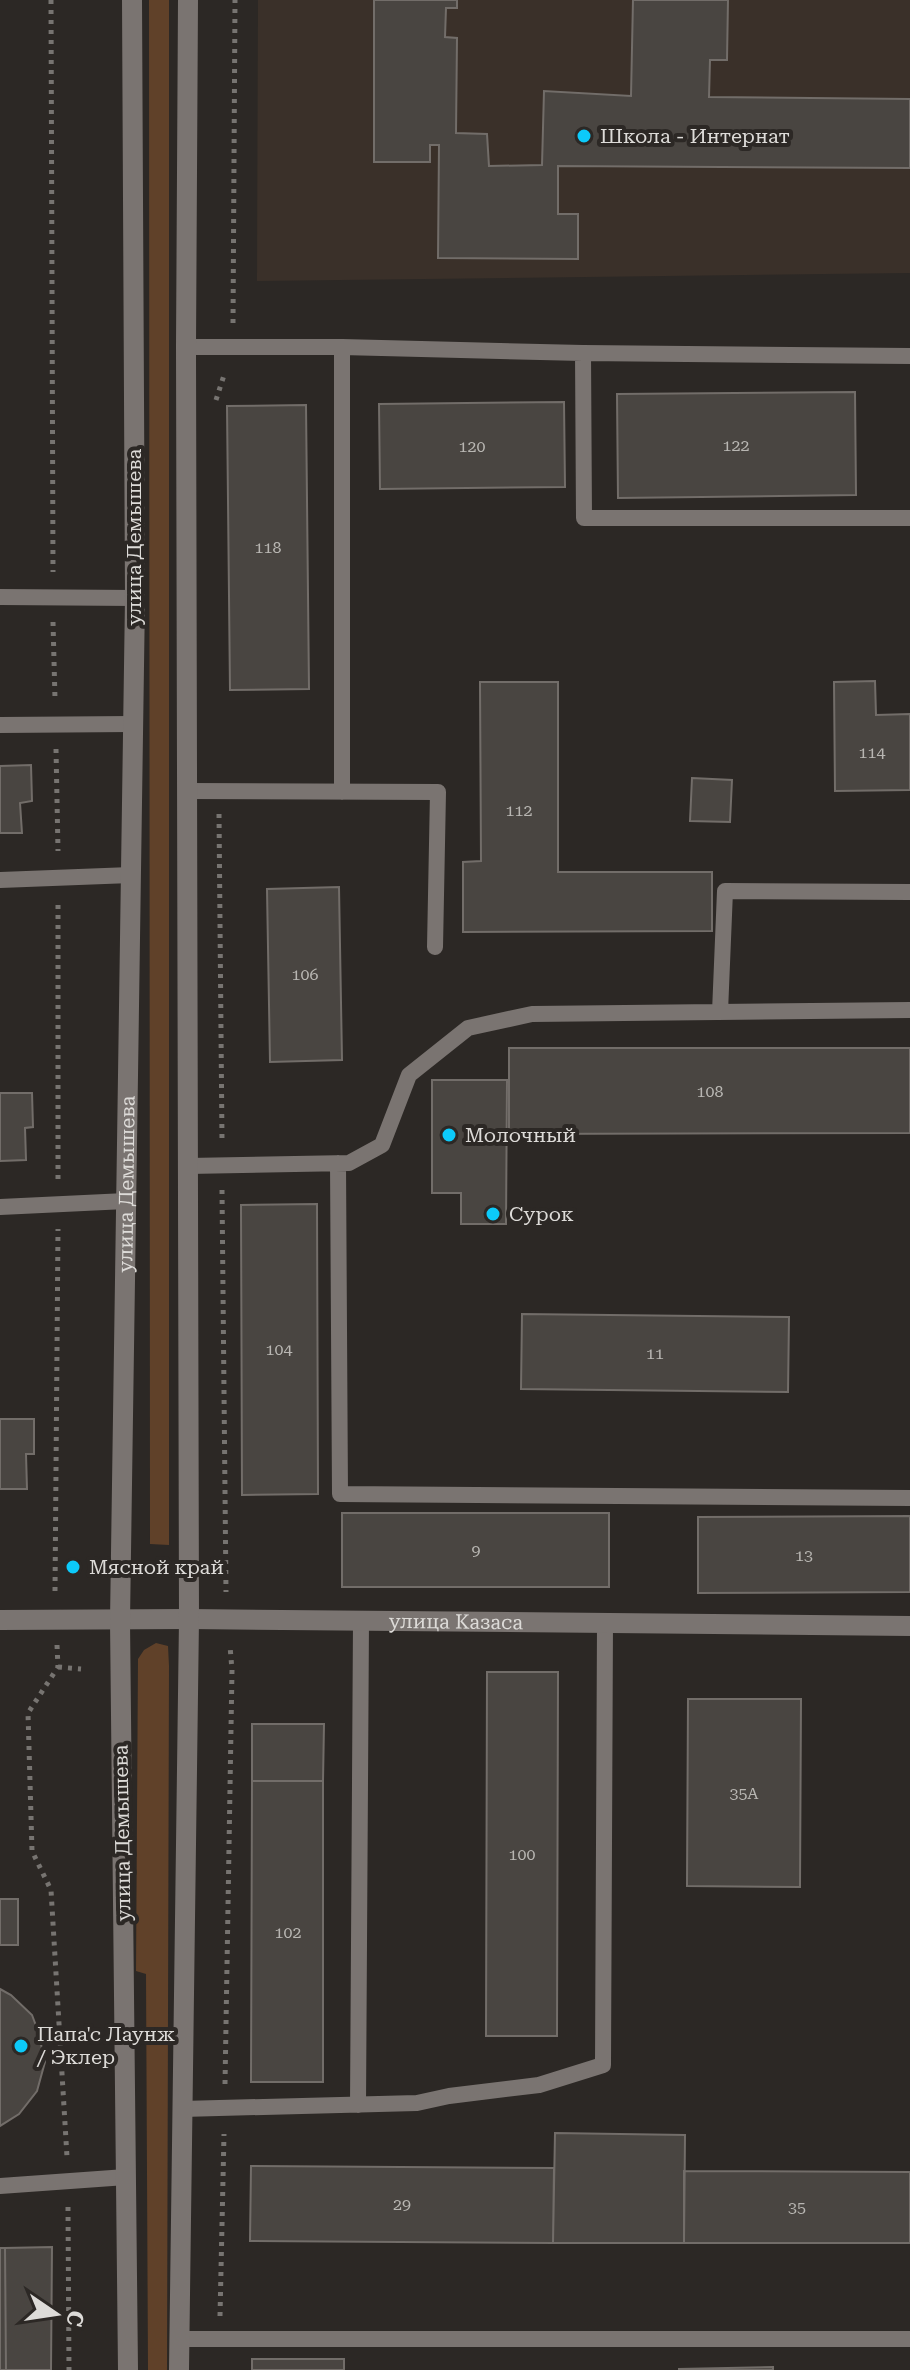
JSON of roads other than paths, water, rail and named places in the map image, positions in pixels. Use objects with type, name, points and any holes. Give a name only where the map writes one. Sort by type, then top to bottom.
[{"type":"street","name":"улица Демышева","points":[[128,2370],[120,1621],[135,598],[132,0]]},
{"type":"street","points":[[179,2370],[189,1619],[188,0]]},
{"type":"street","name":"улица Казаса","points":[[0,1620],[910,1626]]},
{"type":"lane","points":[[186,347],[910,356]]},
{"type":"lane","points":[[342,347],[342,792]]},
{"type":"lane","points":[[583,353],[584,518],[910,518]]},
{"type":"lane","points":[[0,597],[135,598]]},
{"type":"lane","points":[[0,725],[132,724]]},
{"type":"lane","points":[[187,791],[438,792],[435,947]]},
{"type":"lane","points":[[0,880],[131,875]]},
{"type":"lane","points":[[720,1012],[725,891],[910,892]]},
{"type":"lane","points":[[188,1166],[349,1163],[382,1145],[409,1075],[468,1028],[532,1014],[910,1010]]},
{"type":"lane","points":[[338,1163],[340,1494],[910,1498]]},
{"type":"lane","points":[[0,1207],[126,1201]]},
{"type":"lane","points":[[358,2105],[361,1621]]},
{"type":"lane","points":[[182,2109],[417,2103],[539,2085],[603,2065],[605,1623]]},
{"type":"lane","points":[[0,2186],[126,2177]]},
{"type":"lane","points":[[179,2339],[910,2339]]},
{"type":"place","name":"Школа - Интернат","points":[[584,136]]},
{"type":"place","name":"Молочный","points":[[449,1135]]},
{"type":"place","name":"Сурок","points":[[493,1214]]},
{"type":"place","name":"Мясной край","points":[[73,1567]]},
{"type":"place","name":"Папа'с Лаунж / Эклер","points":[[21,2046]]}]
